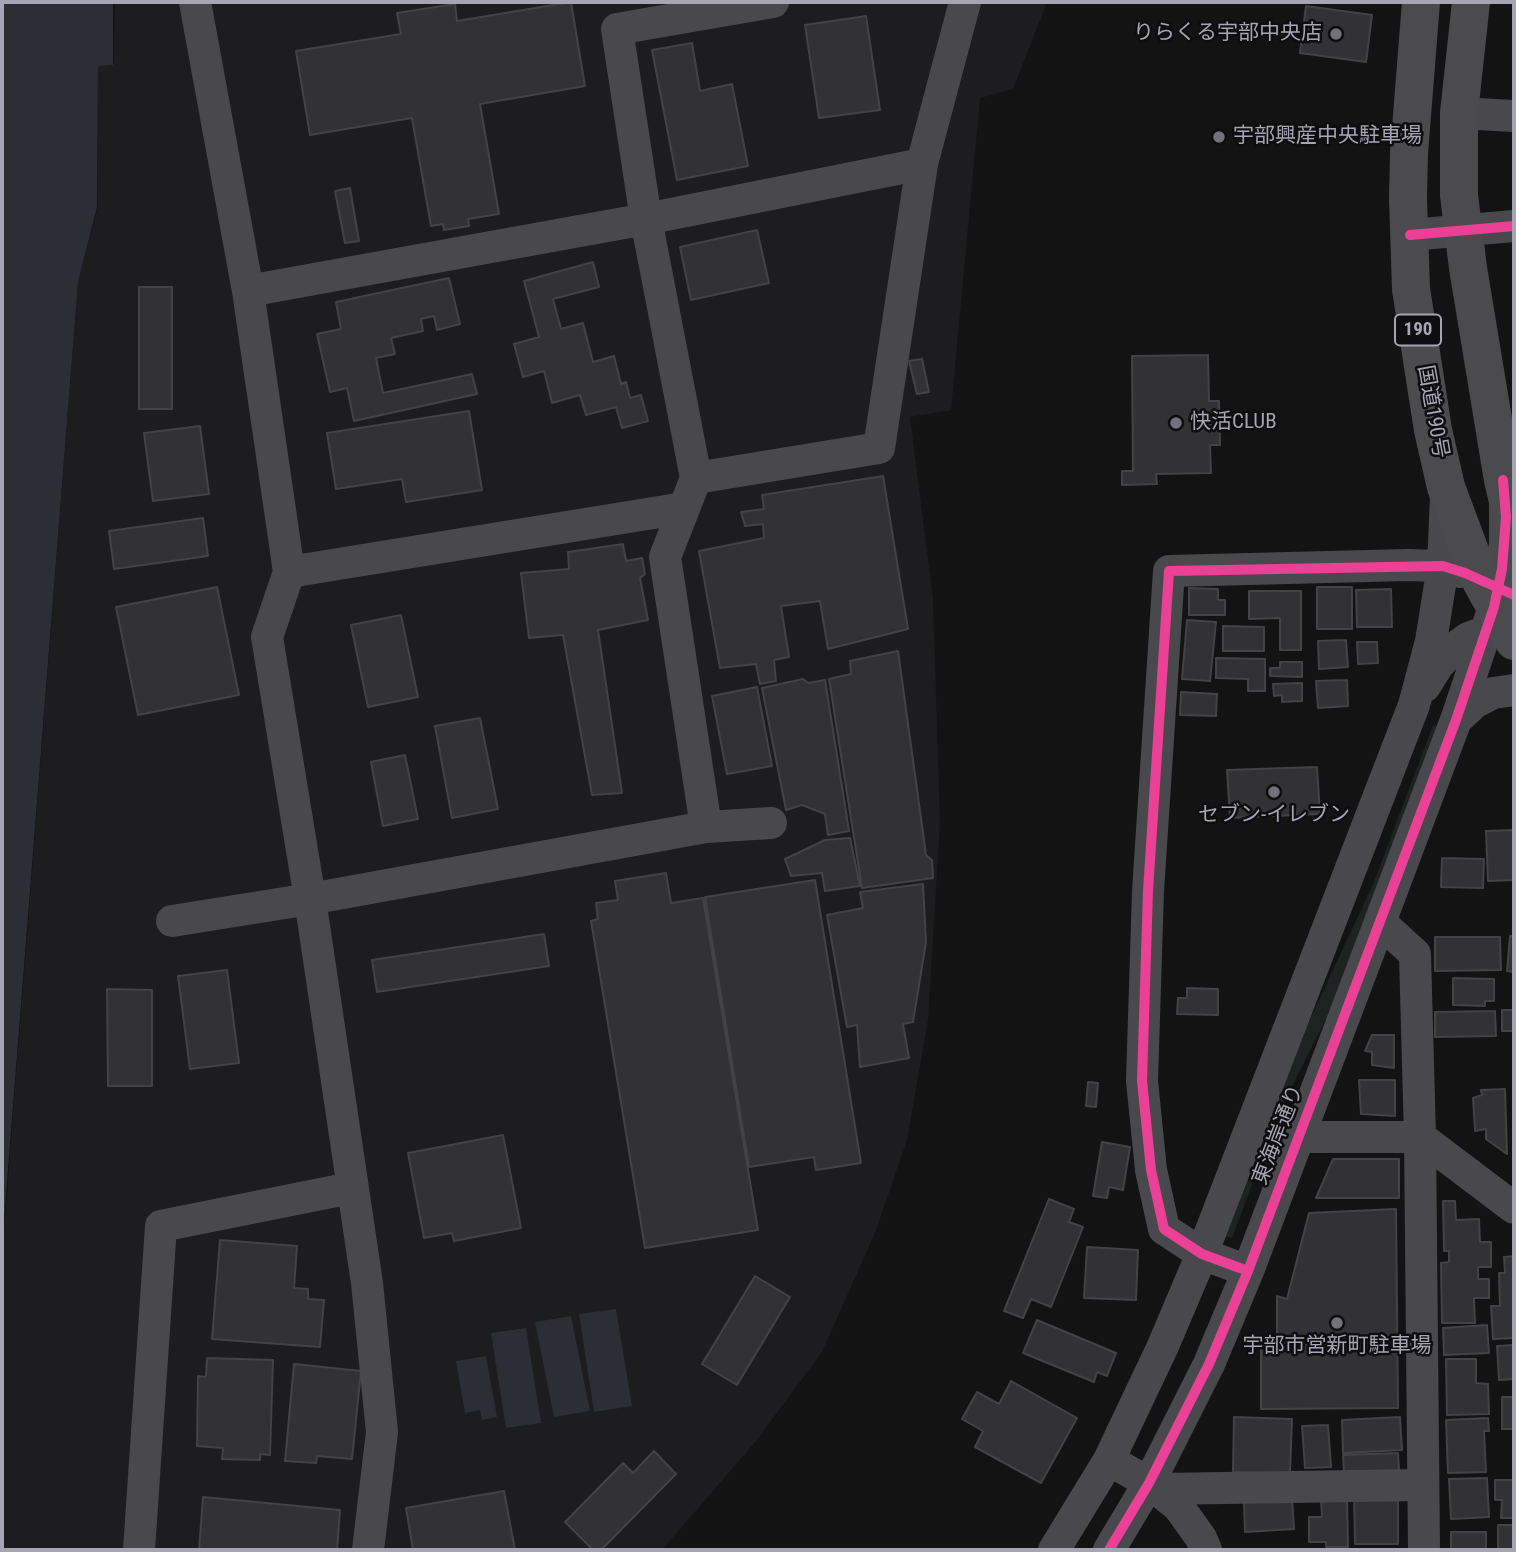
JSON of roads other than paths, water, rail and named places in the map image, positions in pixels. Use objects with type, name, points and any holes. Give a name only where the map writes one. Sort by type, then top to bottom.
[{"type":"highway","name":"国道190号","points":[[1421,2],[1409,153],[1411,289],[1433,430],[1446,487],[1501,612]]},
{"type":"highway","points":[[1471,2],[1460,113],[1459,190],[1468,268],[1503,480],[1514,526]]},
{"type":"street","points":[[195,2],[248,291],[289,572],[267,636],[310,899],[367,1283],[382,1433],[368,1550]]},
{"type":"street","points":[[706,827],[665,557],[696,478],[646,219],[617,29],[686,9],[774,2]]},
{"type":"street","points":[[696,478],[879,448],[922,164],[965,2]]},
{"type":"street","points":[[1460,113],[1514,116]]},
{"type":"street","points":[[248,291],[646,219],[922,164]]},
{"type":"street","points":[[1410,235],[1514,226]]},
{"type":"street","name":"東海岸通り","points":[[1109,1550],[1154,1486],[1209,1364],[1248,1270],[1456,720],[1501,612],[1506,517],[1503,480]]},
{"type":"street","points":[[1415,702],[1431,641],[1443,566],[1446,487]]},
{"type":"street","points":[[289,572],[684,508]]},
{"type":"street","points":[[1248,1270],[1202,1254],[1164,1229],[1151,1170],[1142,1081],[1148,891],[1169,571],[1443,566],[1465,573],[1501,612],[1451,650],[1438,665],[1415,702]]},
{"type":"street","points":[[1456,720],[1474,703],[1493,694],[1514,690]]},
{"type":"street","name":"東海岸通り","points":[[1054,1550],[1109,1460],[1163,1346],[1202,1254],[1415,702]]},
{"type":"street","points":[[172,921],[310,899],[706,827],[771,823]]},
{"type":"street","points":[[1380,922],[1415,954],[1420,1137],[1424,1550]]},
{"type":"street","points":[[1299,1137],[1420,1137],[1514,1208]]},
{"type":"street","points":[[139,1550],[161,1226],[351,1188]]},
{"type":"street","points":[[1109,1460],[1154,1486],[1178,1506],[1206,1550]]},
{"type":"street","points":[[1154,1486],[1423,1485]]},
{"type":"place","name":"りらくる宇部中央店","points":[[1336,34]]},
{"type":"place","name":"宇部興産中央駐車場","points":[[1219,137]]},
{"type":"place","name":"快活CLUB","points":[[1176,423]]},
{"type":"place","name":"セブン-イレブン","points":[[1274,792]]},
{"type":"place","name":"宇部市営新町駐車場","points":[[1337,1323]]}]
